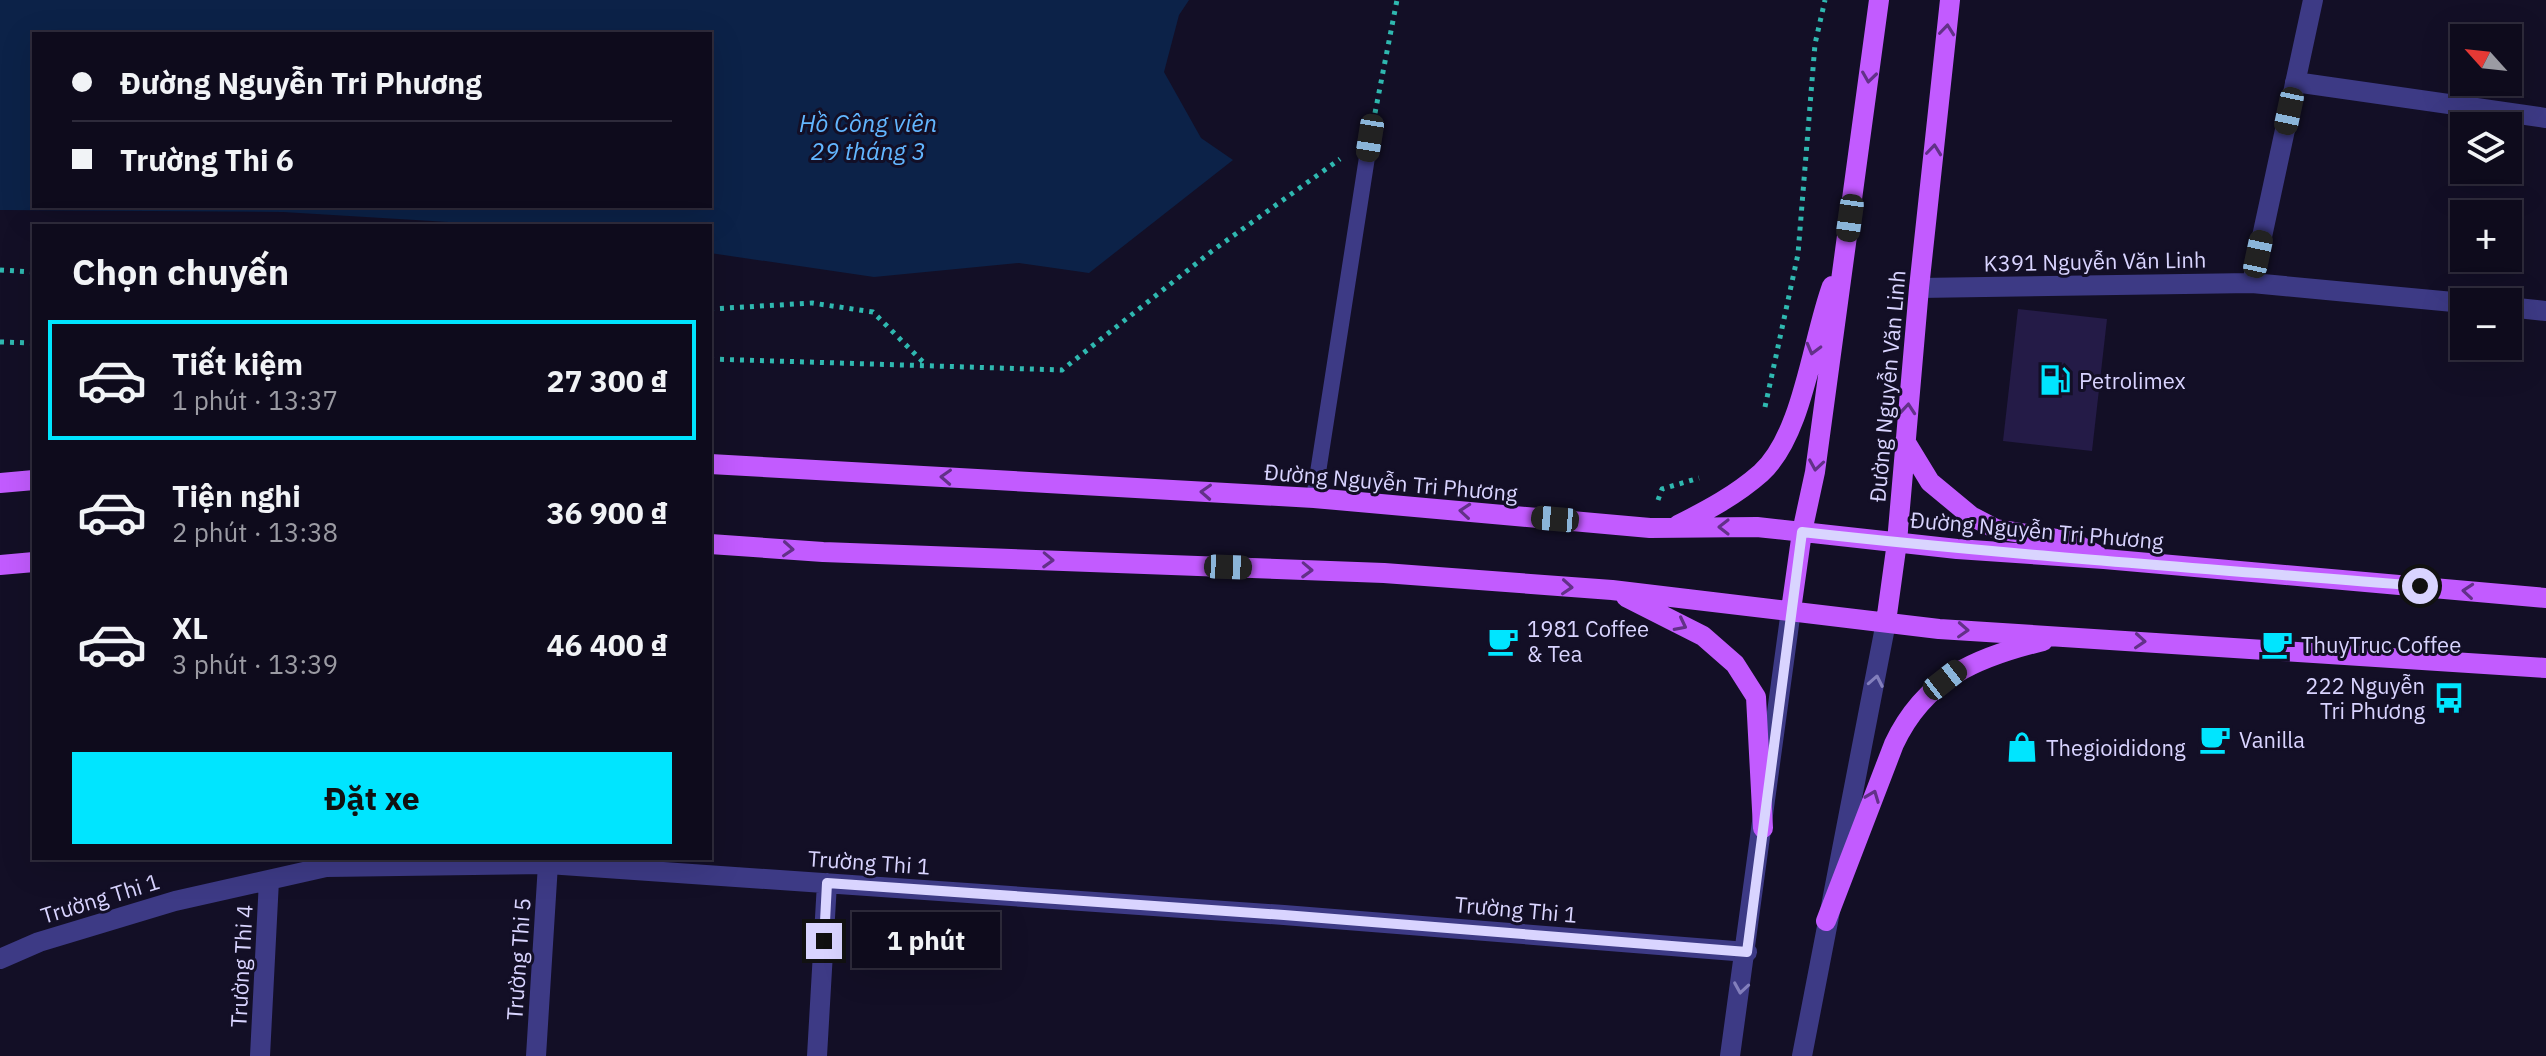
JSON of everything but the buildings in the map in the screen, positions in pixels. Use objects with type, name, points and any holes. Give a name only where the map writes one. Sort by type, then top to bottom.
[{"type":"main road","points":[[1791,610],[1802,532],[1815,472],[1879,0]]},
{"type":"main road","name":"Đường Nguyễn Văn Linh","points":[[1886,622],[1897,542],[1919,288],[1950,0]]},
{"type":"main road","points":[[1674,527],[1722,502],[1763,471],[1791,430],[1823,311],[1846,249]]},
{"type":"main road","points":[[1905,441],[1930,482],[1971,516],[1996,529],[2070,541],[2104,559]]},
{"type":"main road","name":"Đường Nguyễn Tri Phương","points":[[712,464],[1314,498],[1650,528],[1757,527],[2546,598]]},
{"type":"main road","points":[[0,483],[32,480]]},
{"type":"main road","points":[[712,544],[823,552],[1384,573],[1612,590],[1939,629],[2546,668]]},
{"type":"main road","points":[[0,565],[32,562]]},
{"type":"main road","points":[[1612,590],[1703,636],[1735,664],[1756,697],[1763,828]]},
{"type":"main road","points":[[1826,921],[1894,744],[1901,729],[1928,694],[1962,667],[2007,650],[2063,636]]},
{"type":"street","points":[[2252,283],[2313,0]]},
{"type":"street","points":[[2295,82],[2546,118]]},
{"type":"street","name":"K391 Nguyễn Văn Linh","points":[[1919,288],[2252,283],[2450,302]]},
{"type":"street","points":[[2522,308],[2546,311]]},
{"type":"street","points":[[1730,1056],[1747,952],[1791,610]]},
{"type":"street","name":"Đường Nguyễn Văn Linh","points":[[1802,1056],[1886,622]]},
{"type":"street","name":"Trường Thi 1","points":[[0,959],[39,942],[160,905],[326,867],[548,864],[1268,914],[1747,952]]},
{"type":"street","name":"Trường Thi 5","points":[[536,1056],[548,864]]},
{"type":"street","name":"Trường Thi 4","points":[[260,1056],[269,880]]},
{"type":"street","points":[[817,1056],[827,883]]},
{"type":"lane","points":[[1314,498],[1370,138]]},
{"type":"path","points":[[712,359],[1062,370],[1212,251],[1370,138],[1397,0]]},
{"type":"path","points":[[1763,418],[1772,363],[1798,254],[1815,44],[1825,0]]},
{"type":"path","points":[[0,270],[32,272]]},
{"type":"path","points":[[712,309],[812,303],[873,312],[927,366]]},
{"type":"path","points":[[0,342],[32,343]]},
{"type":"path","points":[[1650,528],[1662,489],[1703,477]]},
{"type":"water","name":"Hồ Công viên 29 tháng 3","points":[[0,0],[1189,0],[1179,15],[1164,72],[1201,138],[1233,160],[1089,273],[1019,263],[874,277],[712,253],[712,224],[482,224],[283,212],[0,210]]},
{"type":"place","name":"Petrolimex","points":[[2055,380]]},
{"type":"place","name":"1981 Coffee & Tea","points":[[1503,641]]},
{"type":"place","name":"ThuyTruc Coffee","points":[[2277,644]]},
{"type":"place","name":"222 Nguyễn Tri Phương","points":[[2449,698]]},
{"type":"place","name":"Vanilla","points":[[2215,739]]},
{"type":"place","name":"Thegioididong","points":[[2022,747]]},
{"type":"route","points":[[824,941],[827,883],[1747,952],[1802,532],[1957,549],[2420,586]]}]
